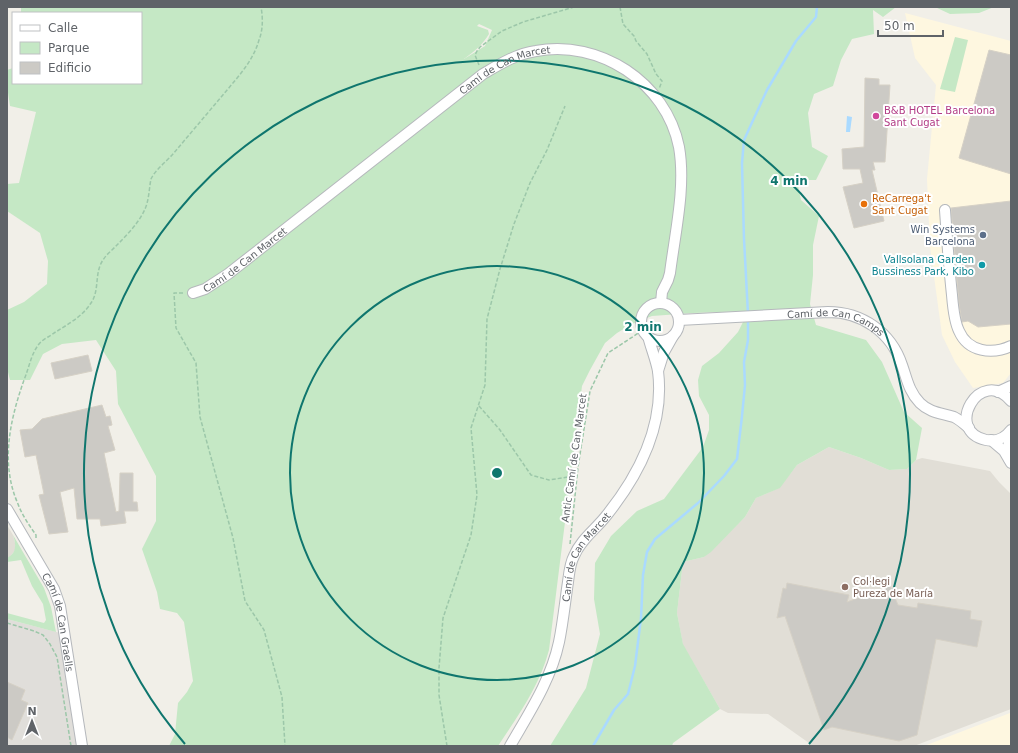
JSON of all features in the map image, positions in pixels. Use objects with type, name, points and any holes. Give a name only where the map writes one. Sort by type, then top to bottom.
[{"type":"street","name":"Camí de Can Marcet","points":[[193,292],[205,289],[228,274],[483,74],[518,55],[547,49],[568,49],[595,55],[625,68],[642,81],[655,95],[674,128],[679,148],[681,168],[680,192],[670,273],[662,292],[661,303]]},
{"type":"street","points":[[945,210],[952,294],[958,331],[964,339],[980,350],[994,352],[1011,346]]},
{"type":"street","points":[[661,303],[673,309],[678,320],[677,328],[673,336],[659,341],[646,333],[641,324],[644,313],[651,306],[661,303]]},
{"type":"street","name":"Camí de Can Camps","points":[[678,320],[828,312],[858,317],[879,330],[892,344],[915,398],[928,409],[960,420],[978,437],[991,440],[1004,451],[1010,461]]},
{"type":"street","name":"Camí de Can Marcet","points":[[510,746],[549,675],[559,642],[573,556],[582,542],[605,517],[628,488],[644,457],[654,432],[659,402],[658,371],[646,333]]},
{"type":"street","name":"Camí de Can Marcet","points":[[658,371],[664,352],[673,336]]},
{"type":"street","points":[[998,392],[1011,386]]},
{"type":"street","points":[[945,415],[953,415],[963,410],[979,394],[988,391],[998,392],[1006,396],[1011,401]]},
{"type":"street","points":[[968,405],[966,418],[969,428]]},
{"type":"street","points":[[991,440],[1001,438],[1010,431]]},
{"type":"street","points":[[1010,431],[1008,449],[1010,461]]},
{"type":"street","name":"Camí de Can Graells","points":[[7,509],[54,589],[60,606],[82,746]]},
{"type":"path","points":[[28,546],[34,543],[36,536],[18,504],[12,487],[7,458],[8,443],[18,399],[34,353],[41,342],[81,314],[92,302],[96,292],[99,266],[107,254],[115,247],[146,208],[150,179],[152,175],[163,165],[204,117],[236,79],[250,59],[260,39],[263,20],[262,7]]},
{"type":"path","points":[[483,74],[475,55],[480,47],[513,26],[574,7]]},
{"type":"path","points":[[620,7],[623,24],[647,54],[656,74],[662,81],[655,95]]},
{"type":"path","points":[[447,746],[439,695],[439,668],[443,618],[471,535],[477,495],[471,428],[485,385],[487,319],[491,300],[514,224],[530,183],[547,150],[565,106]]},
{"type":"path","points":[[193,292],[174,293],[176,328],[196,363],[200,417],[233,538],[245,601],[264,630],[282,697],[285,746]]},
{"type":"path","name":"Antic Camí de Can Marcet","points":[[569,548],[577,477],[590,391],[608,353],[630,337],[646,333]]},
{"type":"path","points":[[479,406],[500,430],[531,476],[549,480],[577,477]]},
{"type":"path","points":[[7,623],[43,635],[57,657],[71,746]]},
{"type":"shaded area","points":[[905,13],[1011,41],[1011,373],[1003,383],[973,388],[955,362],[942,335],[930,247],[927,179],[936,85],[915,58]]},
{"type":"shaded area","name":"Col·legi Pureza de María","points":[[829,447],[889,470],[907,469],[916,460],[922,458],[990,471],[1011,494],[1011,709],[914,746],[810,746],[809,743],[768,714],[728,713],[720,709],[683,645],[677,613],[683,562],[704,557],[745,517],[756,498],[779,488],[797,465]]},
{"type":"shaded area","points":[[7,525],[13,535],[15,550],[10,557],[7,558]]},
{"type":"shaded area","points":[[7,619],[64,634],[80,746],[7,746]]},
{"type":"shaded area","points":[[1010,713],[1011,746],[924,746]]},
{"type":"green space","points":[[21,7],[896,7],[883,17],[873,10],[874,34],[852,39],[841,60],[833,86],[814,94],[808,113],[812,147],[828,156],[816,180],[797,180],[801,200],[819,216],[813,245],[813,275],[810,304],[816,325],[866,340],[882,362],[904,412],[922,428],[916,460],[907,469],[889,470],[829,447],[797,465],[780,488],[756,498],[745,517],[711,552],[704,557],[683,562],[677,613],[683,644],[720,709],[673,743],[672,746],[550,746],[586,688],[600,634],[594,599],[595,563],[611,536],[637,511],[664,499],[703,447],[709,430],[709,415],[699,396],[698,380],[702,366],[719,353],[738,332],[746,316],[746,311],[652,316],[632,324],[617,333],[605,343],[582,386],[549,650],[534,688],[521,712],[498,746],[169,746],[175,734],[178,703],[187,692],[193,681],[184,622],[177,613],[160,609],[157,592],[142,549],[156,521],[156,476],[118,404],[116,371],[96,340],[62,344],[43,354],[30,380],[10,380],[7,368],[7,310],[24,302],[47,284],[48,261],[40,233],[7,211],[7,184],[19,183],[36,112],[10,106],[7,86],[7,70],[12,68],[12,84],[142,84],[142,12],[21,12]],"holes":[[[479,24],[492,30],[485,46],[464,59],[478,48],[489,34],[488,30],[477,26]]]},
{"type":"green space","points":[[935,7],[994,7],[979,13],[950,14]]},
{"type":"green space","points":[[955,37],[968,40],[955,92],[940,89]]},
{"type":"green space","points":[[13,535],[44,588],[51,607],[56,632],[7,619],[7,613],[44,623],[46,620],[43,604],[32,586],[21,560],[7,562],[7,558],[13,554],[15,548]]},
{"type":"water","points":[[847,116],[852,117],[850,132],[846,132]]},
{"type":"building","points":[[989,50],[1011,55],[1011,174],[959,158]]},
{"type":"building","name":"B&B HOTEL Barcelona Sant Cugat","points":[[865,78],[879,79],[879,85],[890,85],[885,162],[873,162],[875,170],[872,170],[884,221],[854,228],[843,187],[863,183],[860,169],[843,169],[842,149],[864,147]]},
{"type":"building","name":"Vallsolana Garden Bussiness Park, Kibo","points":[[1011,201],[1011,324],[978,327],[968,321],[962,322],[959,304],[951,208]]},
{"type":"building","points":[[88,355],[92,371],[55,379],[51,363]]},
{"type":"building","points":[[102,405],[106,417],[110,416],[112,425],[108,426],[115,450],[104,453],[116,512],[119,511],[120,473],[133,473],[133,502],[137,502],[138,511],[124,511],[126,523],[101,526],[100,519],[77,519],[74,488],[60,492],[68,532],[49,534],[39,495],[44,494],[36,455],[25,457],[20,430],[32,429],[42,419]]},
{"type":"building","points":[[787,583],[849,595],[847,602],[890,586],[898,605],[917,608],[918,603],[971,611],[970,619],[982,621],[977,647],[936,639],[917,735],[899,741],[832,727],[824,730],[785,616],[777,618],[783,588],[786,589]]},
{"type":"building","points":[[7,682],[25,690],[21,700],[28,703],[12,740],[7,737]]},
{"type":"waterway","points":[[748,314],[742,163],[744,140],[767,90],[796,41],[816,17],[817,7]]},
{"type":"waterway","points":[[593,746],[614,710],[628,694],[635,666],[641,618],[643,575],[647,552],[655,539],[698,503],[724,476],[737,459],[745,385],[744,362],[748,340],[748,319]]},
{"type":"place","name":"B&B HOTEL Barcelona Sant Cugat","points":[[876,116]]},
{"type":"place","name":"ReCarrega't Sant Cugat","points":[[864,204]]},
{"type":"place","name":"Win Systems Barcelona","points":[[983,235]]},
{"type":"place","name":"Vallsolana Garden Bussiness Park, Kibo","points":[[982,265]]},
{"type":"place","name":"Col·legi Pureza de María","points":[[845,587]]}]
